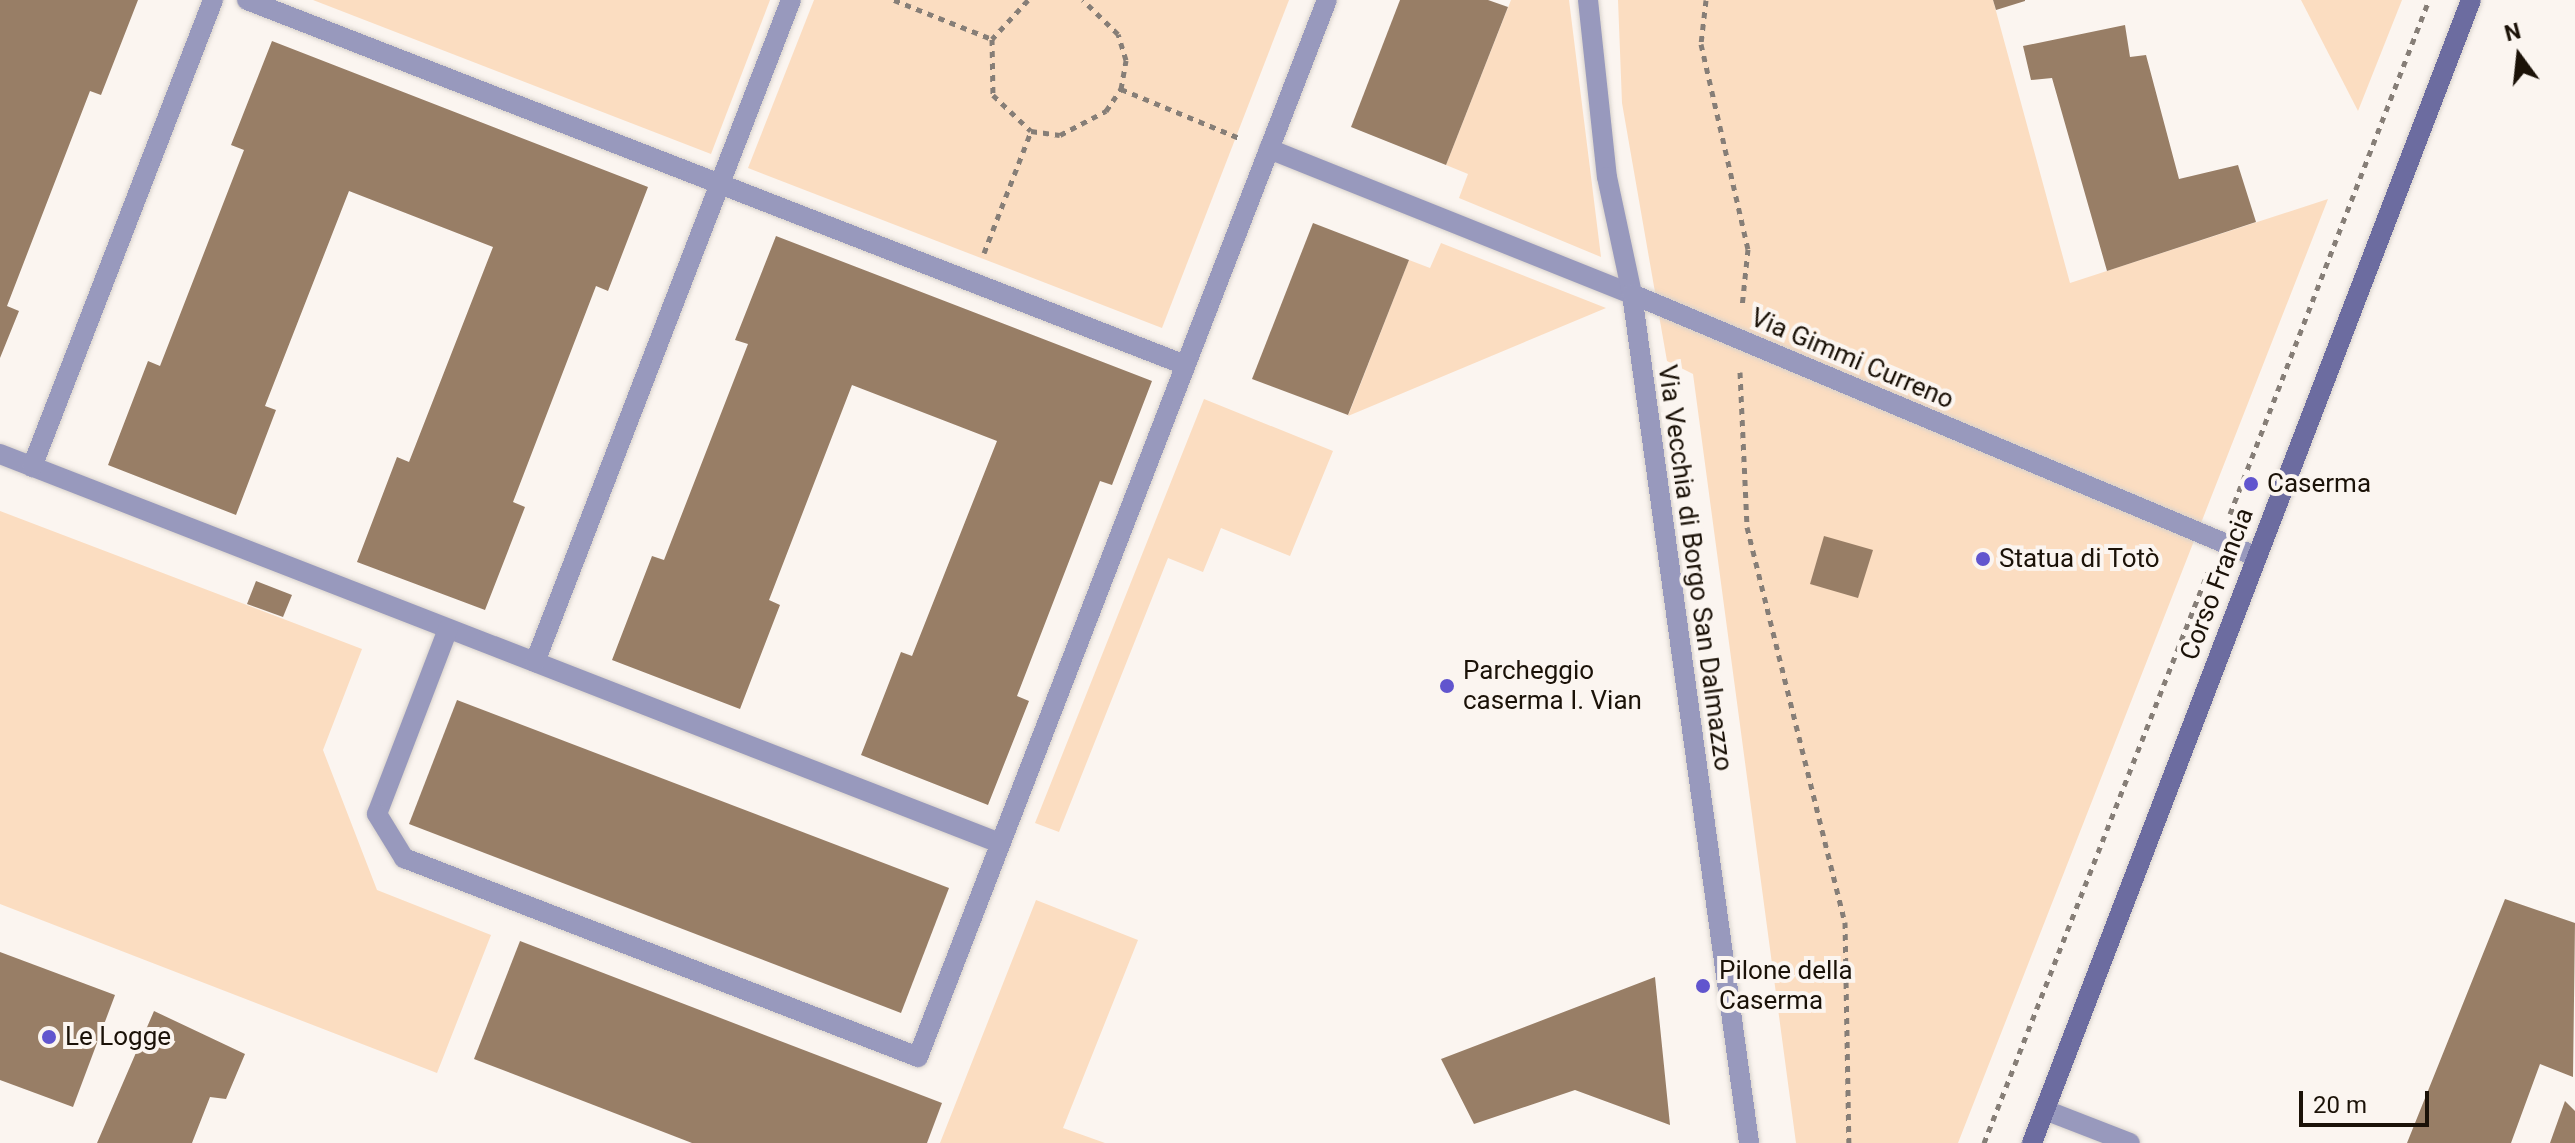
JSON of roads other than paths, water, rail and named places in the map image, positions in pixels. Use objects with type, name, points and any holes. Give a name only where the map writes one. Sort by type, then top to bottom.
[{"type":"main road","name":"Corso Francia","points":[[2032,1143],[2471,0]]},
{"type":"street","points":[[32,467],[213,0]]},
{"type":"street","points":[[247,0],[1185,365]]},
{"type":"street","points":[[535,662],[791,0]]},
{"type":"street","points":[[448,629],[377,814],[404,858],[918,1057],[1327,0]]},
{"type":"street","name":"Via Vecchia di Borgo San Dalmazzo","points":[[1588,0],[1607,177],[1632,294],[1749,1143]]},
{"type":"street","name":"Via Gimmi Curreno","points":[[1269,149],[1632,294],[2255,556]]},
{"type":"street","points":[[0,454],[1000,843]]},
{"type":"street","points":[[2045,1110],[2130,1143]]},
{"type":"place","name":"Caserma","points":[[2251,484]]},
{"type":"place","name":"Statua di Totò","points":[[1983,559]]},
{"type":"place","name":"Parcheggio caserma I. Vian","points":[[1447,686]]},
{"type":"place","name":"Pilone della Caserma","points":[[1703,986]]},
{"type":"place","name":"Le Logge","points":[[49,1037]]}]
